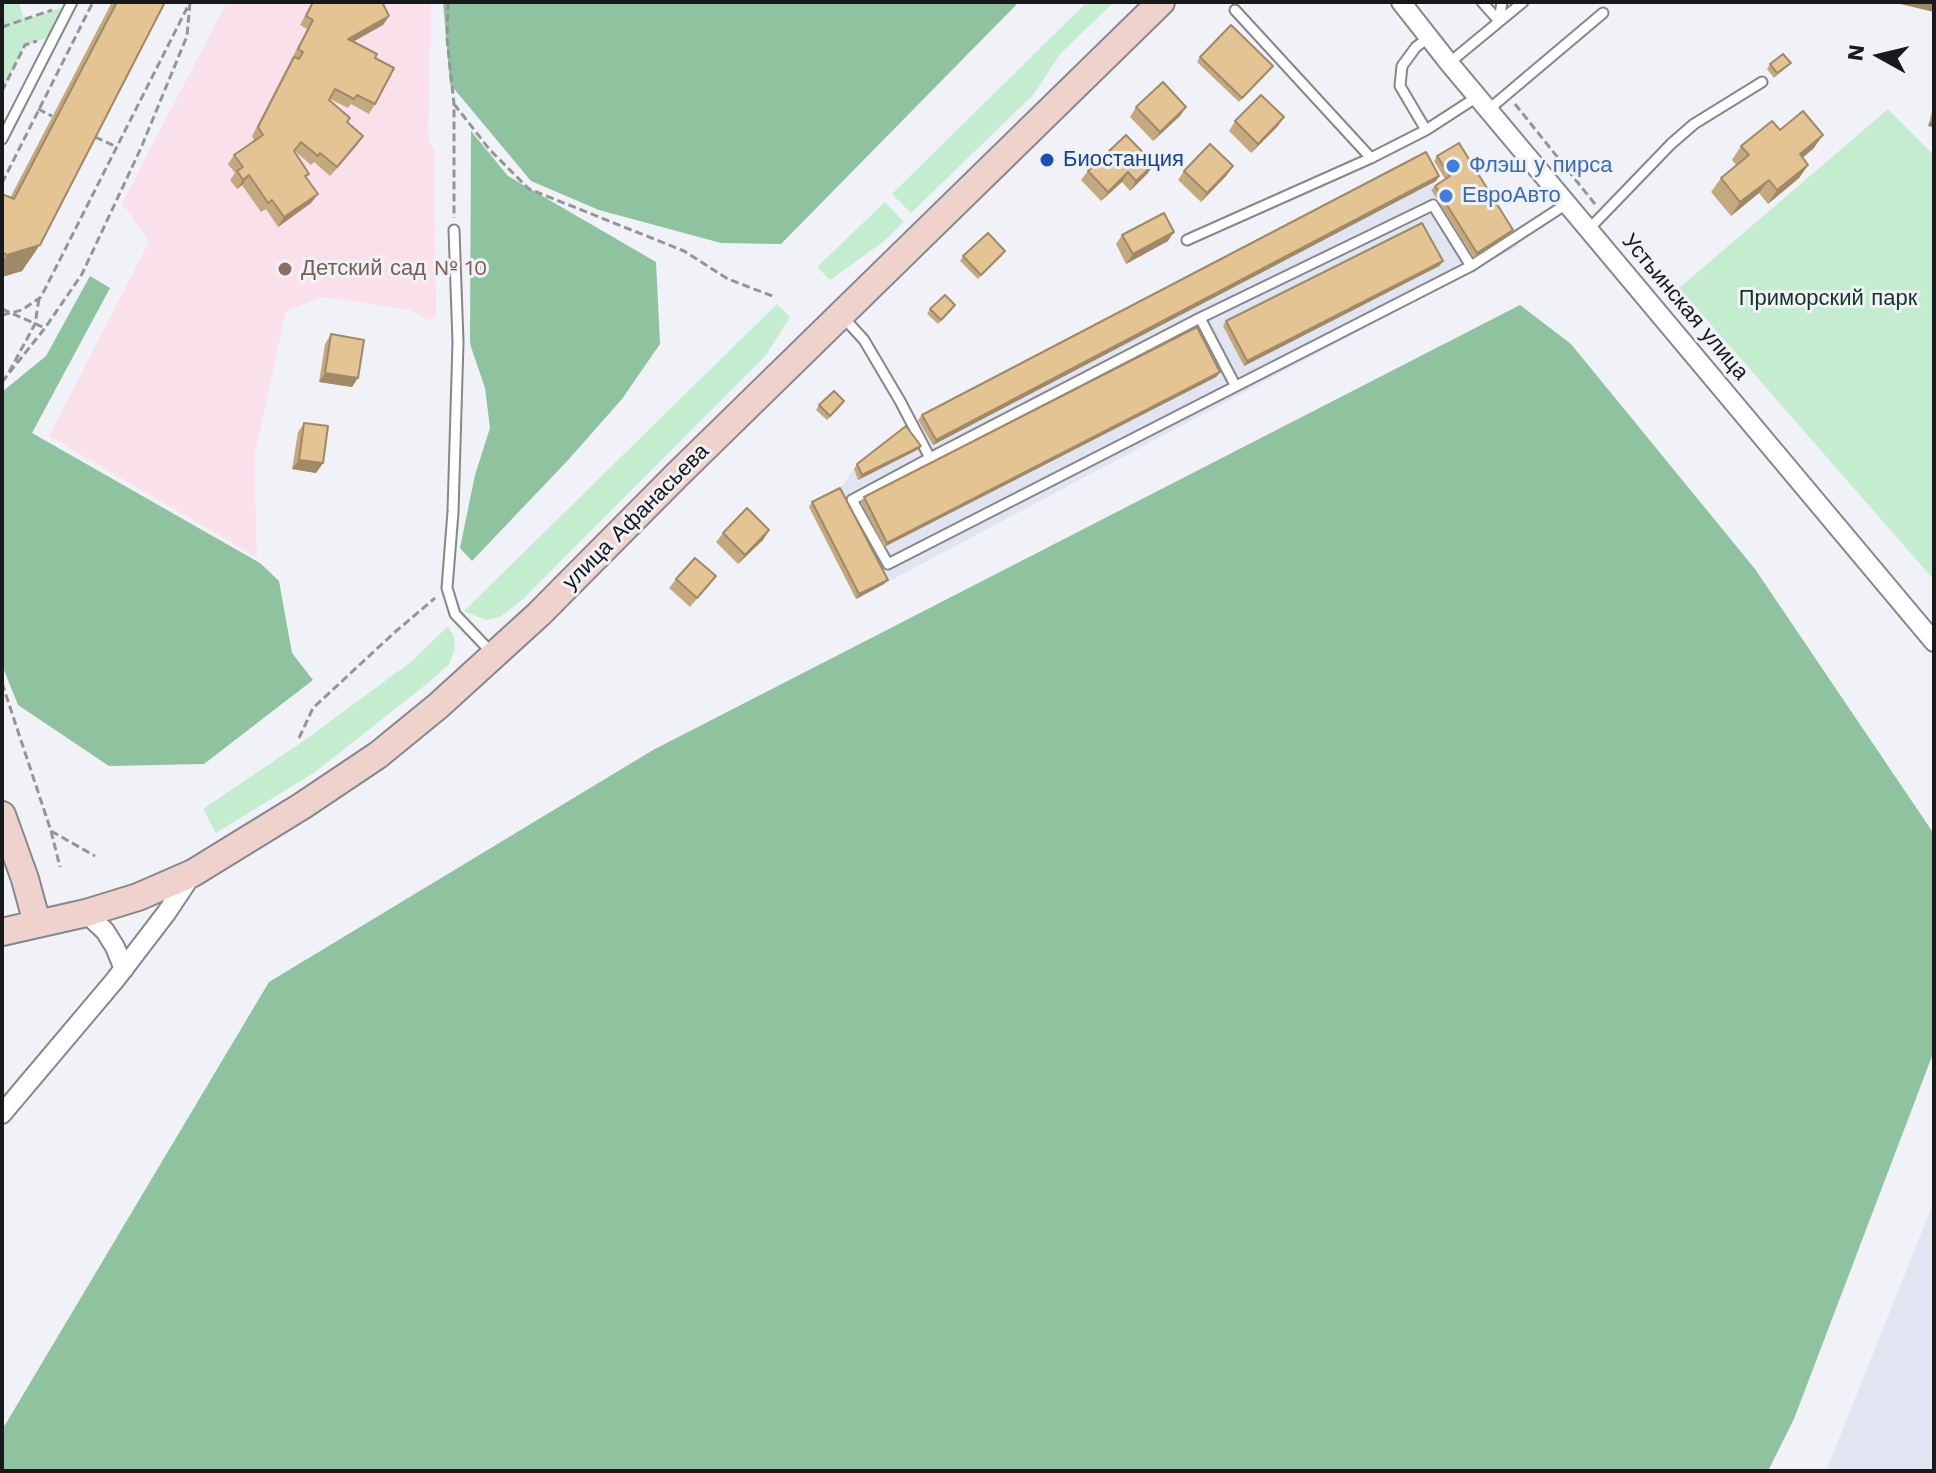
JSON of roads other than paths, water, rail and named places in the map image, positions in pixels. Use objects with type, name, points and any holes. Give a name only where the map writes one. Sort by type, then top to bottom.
[{"type":"main road","name":"улица Афанасьева","points":[[2,932],[86,913],[138,897],[193,873],[378,755],[438,706],[539,614],[1161,2]]},
{"type":"main road","points":[[2,815],[37,923]]},
{"type":"street","name":"Устьинская улица","points":[[1401,2],[1934,642]]},
{"type":"street","points":[[2,1114],[124,969],[193,873]]},
{"type":"street","points":[[86,913],[105,931],[124,969]]},
{"type":"lane","points":[[1499,21],[1502,2]]},
{"type":"lane","points":[[1449,63],[1523,2]]},
{"type":"lane","points":[[2,139],[72,3]]},
{"type":"lane","points":[[1484,3],[1499,21]]},
{"type":"lane","points":[[1235,10],[1371,158]]},
{"type":"lane","points":[[1187,240],[1507,94],[1603,13]]},
{"type":"lane","points":[[1426,130],[1400,86],[1402,66],[1416,47],[1429,37]]},
{"type":"lane","points":[[1589,229],[1694,124],[1762,82]]},
{"type":"lane","points":[[1471,266],[1433,205],[1200,318],[852,500],[888,564],[1471,266],[1568,203]]},
{"type":"lane","points":[[454,230],[458,342],[453,512],[447,588],[455,614],[494,655]]},
{"type":"lane","points":[[841,314],[864,340],[930,458]]},
{"type":"lane","points":[[1200,318],[1235,385]]},
{"type":"place","name":"Биостанция","points":[[1047,160]]},
{"type":"place","name":"Флэш у пирса","points":[[1453,166]]},
{"type":"place","name":"ЕвроАвто","points":[[1446,196]]},
{"type":"place","name":"Детский сад № 10","points":[[285,269]]},
{"type":"park label","name":"Приморский парк","points":[[1828,299]]}]
